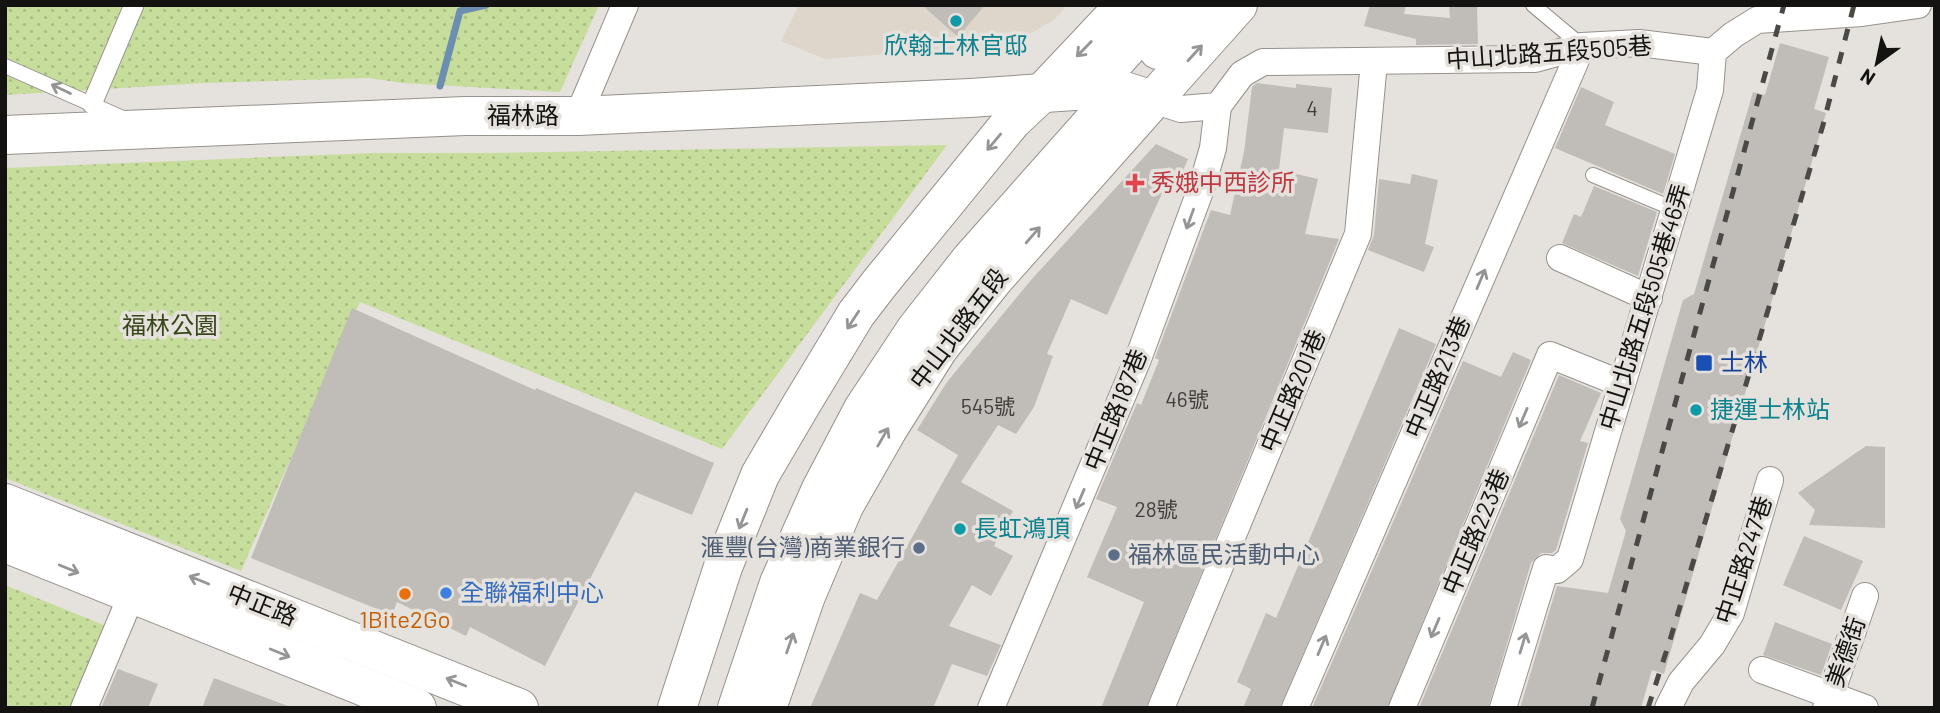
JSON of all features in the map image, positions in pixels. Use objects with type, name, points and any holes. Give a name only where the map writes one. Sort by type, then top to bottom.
[{"type":"main road","points":[[677,708],[723,567],[760,475],[856,314],[1012,121],[1125,5]]},
{"type":"main road","name":"中山北路五段","points":[[767,708],[806,596],[844,506],[895,418],[940,348],[995,278],[1121,93],[1166,5]]},
{"type":"main road","name":"中山北路五段","points":[[737,708],[779,583],[821,489],[863,409],[916,329],[971,259],[1198,5]]},
{"type":"main road","name":"中山北路五段","points":[[713,708],[758,577],[794,489],[832,415],[889,327],[947,252],[1121,93],[1238,5]]},
{"type":"main road","name":"福林路","points":[[5,135],[465,116],[578,116],[1041,93],[1121,93]]},
{"type":"main road","name":"中正路","points":[[5,503],[519,708]]},
{"type":"main road","name":"中正路","points":[[5,543],[417,708]]},
{"type":"street","points":[[92,104],[134,5]]},
{"type":"street","points":[[578,116],[625,5]]},
{"type":"street","points":[[1713,52],[1760,13],[1862,13],[1911,6]]},
{"type":"street","name":"中山北路五段505巷","points":[[1218,106],[1242,74],[1263,62],[1535,59],[1582,46],[1639,43],[1713,52]]},
{"type":"street","name":"中正路213巷","points":[[1295,708],[1582,46]]},
{"type":"street","name":"中山北路五段505巷46弄","points":[[1503,708],[1546,568],[1557,570],[1570,559],[1710,90],[1713,52]]},
{"type":"street","name":"中正路201巷","points":[[1161,708],[1358,234],[1374,62]]},
{"type":"street","points":[[1121,93],[1181,109],[1218,106]]},
{"type":"street","name":"中正路187巷","points":[[991,708],[1138,359],[1202,186],[1213,148],[1218,106]]},
{"type":"street","points":[[1560,258],[1649,298]]},
{"type":"street","name":"中正路223巷","points":[[1402,708],[1550,355],[1622,384]]},
{"type":"street","name":"中正路247巷","points":[[1668,708],[1681,682],[1724,628],[1731,613],[1770,480]]},
{"type":"street","points":[[83,708],[132,594]]},
{"type":"street","name":"美德街","points":[[1828,702],[1866,596]]},
{"type":"street","points":[[1762,670],[1828,702],[1865,708]]},
{"type":"lane","points":[[1532,5],[1582,46]]},
{"type":"lane","points":[[5,66],[145,129]]},
{"type":"lane","points":[[1593,176],[1674,209]]},
{"type":"shaded area","name":"欣翰士林官邸","points":[[799,5],[1067,5],[1055,19],[1013,44],[825,59],[781,41]]},
{"type":"green space","points":[[5,5],[599,5],[560,92],[403,83],[368,78],[204,83],[5,95]]},
{"type":"green space","name":"福林公園","points":[[947,145],[722,449],[360,302],[241,571],[5,478],[5,168],[373,153]]},
{"type":"green space","points":[[5,585],[106,626],[74,708],[5,708]]},
{"type":"building","name":"欣翰士林官邸","points":[[922,5],[985,5],[958,37]]},
{"type":"building","points":[[1370,5],[1406,5],[1404,14],[1450,18],[1449,5],[1477,5],[1478,44],[1416,45],[1416,39],[1364,26]]},
{"type":"building","name":"捷運士林站","points":[[1780,43],[1829,57],[1814,109],[1826,113],[1664,674],[1652,670],[1641,708],[1520,708],[1557,586],[1608,593],[1626,531],[1620,519],[1683,300],[1694,294],[1753,92],[1765,95]]},
{"type":"building","points":[[1257,83],[1296,88],[1296,84],[1332,88],[1328,133],[1284,128],[1279,170],[1318,179],[1305,234],[1339,239],[1146,708],[1101,708],[1144,602],[1087,577],[1117,507],[1096,499],[1137,403],[1141,405],[1159,360],[1155,358],[1211,210],[1230,215],[1244,152],[1252,87]]},
{"type":"building","points":[[1581,87],[1614,102],[1605,125],[1675,154],[1663,194],[1555,148]]},
{"type":"building","points":[[1156,144],[1188,159],[1172,195],[1163,191],[1107,315],[1071,299],[1047,354],[1053,356],[1034,407],[1016,434],[998,425],[961,482],[1013,511],[994,546],[1013,556],[991,596],[972,585],[949,626],[1001,645],[987,676],[952,664],[933,708],[810,708],[860,593],[877,600],[958,455],[917,430],[947,382],[1031,280]]},
{"type":"building","points":[[1412,174],[1438,180],[1425,244],[1434,247],[1424,272],[1368,250],[1374,235],[1379,179],[1410,184]]},
{"type":"building","points":[[1594,186],[1657,212],[1638,276],[1562,243],[1574,214],[1581,217]]},
{"type":"building","points":[[352,308],[535,390],[536,388],[714,463],[692,515],[635,492],[545,666],[470,627],[466,636],[397,602],[392,615],[251,558]]},
{"type":"building","points":[[1399,328],[1436,344],[1280,708],[1243,708],[1251,689],[1237,682],[1266,613],[1276,618]]},
{"type":"building","points":[[1513,352],[1531,360],[1387,708],[1312,708],[1463,361],[1501,377]]},
{"type":"building","points":[[1559,375],[1601,393],[1580,441],[1588,443],[1556,550],[1552,553],[1541,553],[1531,563],[1488,708],[1419,708]]},
{"type":"building","points":[[1866,446],[1885,447],[1885,528],[1809,525],[1815,510],[1798,493]]},
{"type":"building","points":[[1804,536],[1863,561],[1841,610],[1783,585]]},
{"type":"building","points":[[1775,622],[1832,644],[1821,675],[1763,655]]},
{"type":"building","points":[[118,669],[158,684],[148,708],[101,708]]},
{"type":"building","points":[[214,678],[288,706],[288,708],[202,708]]},
{"type":"waterway","points":[[440,86],[460,11],[486,5]]},
{"type":"railway","points":[[1592,708],[1784,5]]},
{"type":"railway","points":[[1648,708],[1823,125],[1854,5]]},
{"type":"place","name":"欣翰士林官邸","points":[[956,21]]},
{"type":"place","name":"秀娥中西診所","points":[[1135,183]]},
{"type":"place","name":"士林","points":[[1704,363]]},
{"type":"place","name":"捷運士林站","points":[[1696,410]]},
{"type":"place","name":"長虹鴻頂","points":[[960,529]]},
{"type":"place","name":"滙豐(台灣)商業銀行","points":[[919,548]]},
{"type":"place","name":"福林區民活動中心","points":[[1114,555]]},
{"type":"place","name":"全聯福利中心","points":[[446,593]]},
{"type":"place","name":"1Bite2Go","points":[[405,594]]}]
